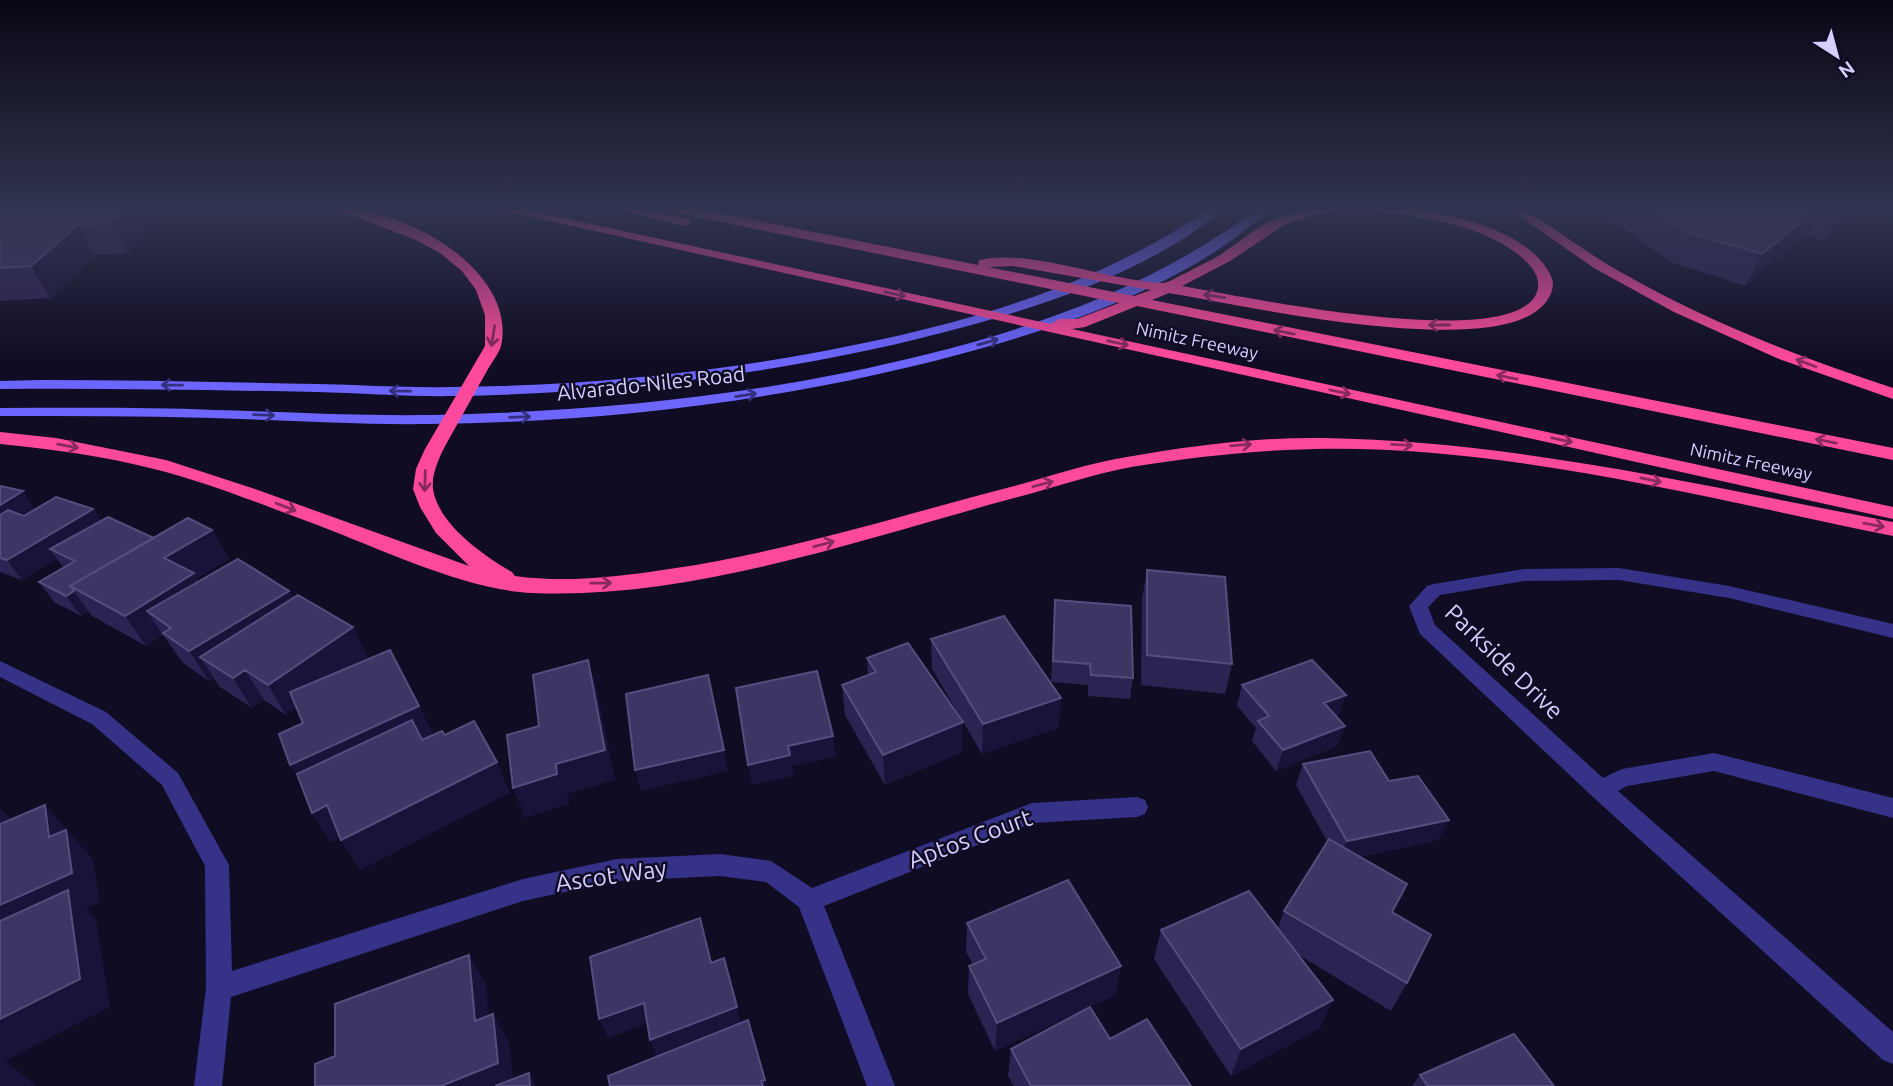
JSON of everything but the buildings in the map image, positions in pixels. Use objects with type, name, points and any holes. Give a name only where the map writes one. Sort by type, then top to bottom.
[{"type":"highway","points":[[454,258],[478,279],[491,302],[495,328],[493,346],[434,449],[426,470],[423,489],[443,528],[476,561],[501,576],[532,586]]},
{"type":"highway","name":"Nimitz Freeway","points":[[725,258],[1893,513]]},
{"type":"highway","name":"Nimitz Freeway","points":[[911,258],[1893,454]]},
{"type":"highway","points":[[1050,323],[1079,324],[1115,312],[1224,258]]},
{"type":"highway","points":[[947,265],[1013,262],[1353,318],[1424,326],[1482,324],[1507,320],[1539,304],[1546,294],[1547,282],[1543,271],[1530,258]]},
{"type":"highway","points":[[1589,258],[1671,304],[1790,357],[1893,394]]},
{"type":"highway","points":[[0,438],[70,447],[159,464],[248,493],[485,580],[532,586],[626,583],[733,567],[1123,463],[1174,453],[1261,443],[1356,443],[1507,455],[1618,473],[1893,529]]},
{"type":"main road","name":"Alvarado-Niles Road","points":[[0,385],[141,384],[468,392],[533,390],[674,378],[799,360],[935,331],[1045,299],[1139,258]]},
{"type":"main road","name":"Alvarado-Niles Road","points":[[0,412],[451,419],[580,414],[676,405],[809,385],[926,360],[1050,323],[1134,291],[1197,258]]},
{"type":"street","name":"Parkside Drive","points":[[1893,631],[1729,592],[1619,574],[1524,575],[1434,590],[1418,606],[1426,629],[1601,790],[1893,1050]]},
{"type":"street","points":[[0,668],[99,718],[170,779],[217,865],[219,988],[208,1086]]},
{"type":"street","points":[[1601,790],[1622,778],[1714,762],[1893,808]]},
{"type":"street","name":"Aptos Court","points":[[809,900],[1032,813],[1137,807]]},
{"type":"street","name":"Ascot Way","points":[[219,988],[523,890],[617,870],[720,865],[771,872],[809,900]]},
{"type":"street","points":[[809,900],[881,1086]]}]
